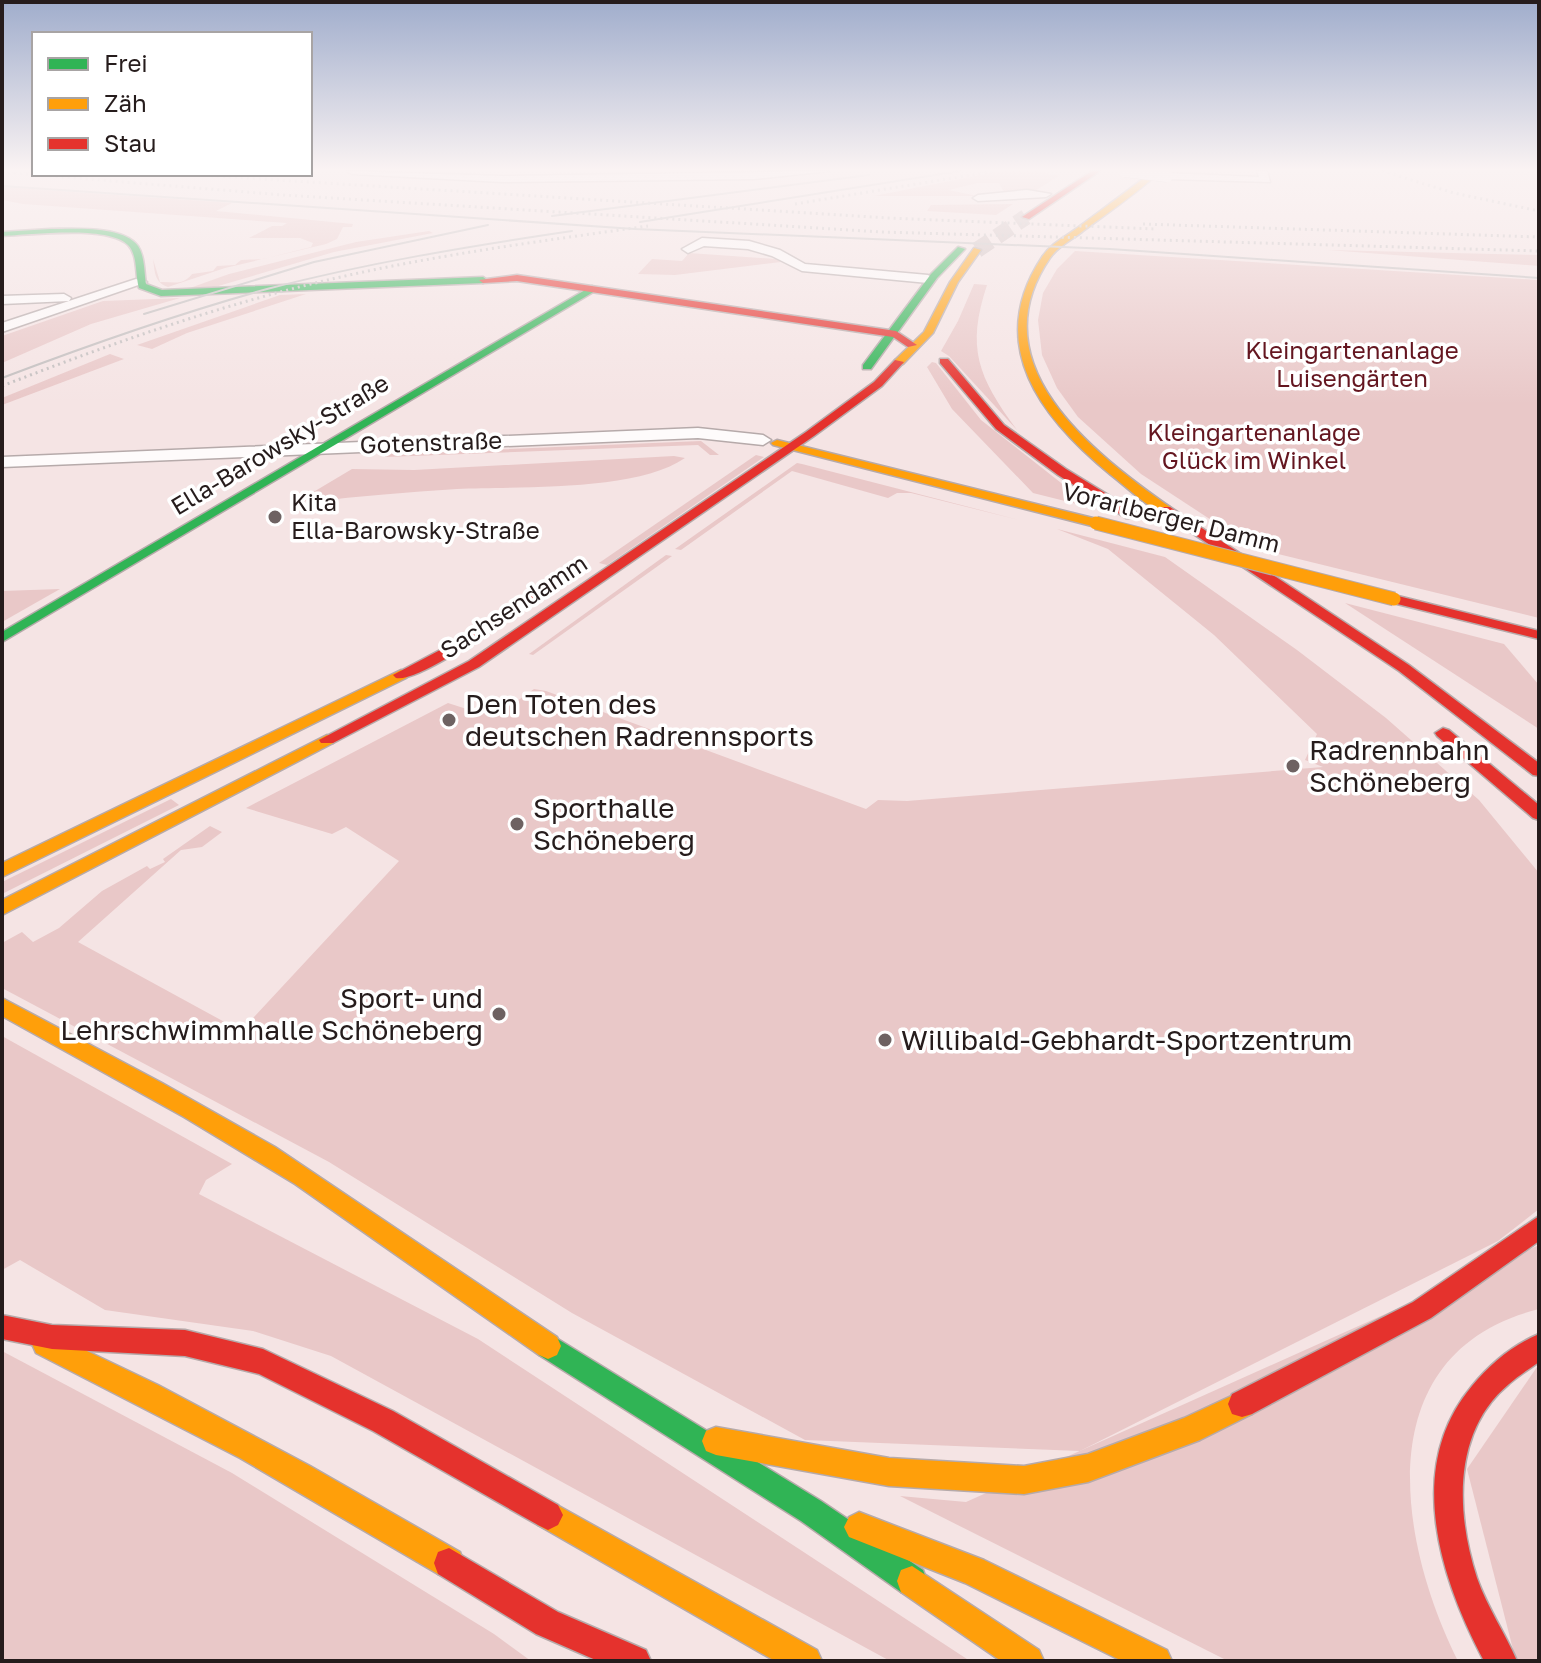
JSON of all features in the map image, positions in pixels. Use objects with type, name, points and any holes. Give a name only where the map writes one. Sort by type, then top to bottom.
[{"type":"main road","points":[[135,249],[141,282],[144,287],[157,292],[187,294],[517,278],[588,292],[893,339],[944,361],[1000,427],[1218,576]]},
{"type":"main road","name":"Sachsendamm","points":[[2,908],[441,683],[498,650],[875,387],[916,349],[932,327],[970,249],[928,279],[893,339],[850,380]]},
{"type":"main road","points":[[1024,254],[1031,249]]},
{"type":"main road","points":[[1056,249],[1038,269],[1024,299],[1020,337],[1037,386],[1058,416],[1130,483],[1439,694],[1539,771]]},
{"type":"main road","points":[[928,279],[954,282]]},
{"type":"main road","name":"Ella-Barowsky-Straße","points":[[2,638],[588,292]]},
{"type":"main road","points":[[735,460],[783,426]]},
{"type":"main road","points":[[1040,433],[1102,494]]},
{"type":"main road","name":"Vorarlberger Damm","points":[[763,440],[1539,635]]},
{"type":"main road","name":"Sachsendamm","points":[[2,871],[414,668],[456,646],[551,584]]},
{"type":"main road","points":[[414,668],[441,683]]},
{"type":"main road","points":[[1439,694],[1512,725]]},
{"type":"main road","points":[[1515,819],[1430,723],[1539,814]]},
{"type":"main road","points":[[180,783],[205,803]]},
{"type":"main road","points":[[2,1006],[229,1132],[304,1178],[494,1312],[811,1511],[1028,1661]]},
{"type":"main road","points":[[696,1438],[905,1474],[1024,1480],[1088,1468],[1190,1430],[1353,1347],[1422,1310],[1539,1227]]},
{"type":"main road","points":[[2,1327],[21,1333],[177,1407],[344,1499],[547,1623],[635,1661]]},
{"type":"main road","points":[[21,1333],[67,1340],[195,1345],[263,1362],[383,1421],[806,1661]]},
{"type":"main road","points":[[1501,1661],[1481,1629],[1452,1549],[1448,1471],[1463,1418],[1490,1376],[1539,1347]]},
{"type":"main road","points":[[811,1511],[941,1558],[1156,1661]]},
{"type":"main road","points":[[547,1623],[583,1661]]},
{"type":"street","points":[[689,249],[782,257]]},
{"type":"street","points":[[759,249],[802,267],[928,279]]},
{"type":"street","points":[[2,328],[141,282]]},
{"type":"street","points":[[2,300],[84,299]]},
{"type":"street","name":"Gotenstraße","points":[[2,462],[710,432],[763,440]]},
{"type":"green space","points":[[330,249],[352,249],[208,289],[190,288],[229,274]]},
{"type":"green space","points":[[1328,250],[1539,255],[1539,266]]},
{"type":"green space","points":[[1075,251],[1539,280],[1539,618],[1254,548],[1141,474],[1078,417],[1057,388],[1042,355],[1038,320],[1043,293],[1057,269]]},
{"type":"green space","points":[[689,253],[776,259],[781,262],[675,275],[638,274],[652,259],[682,261]]},
{"type":"green space","points":[[263,259],[168,287],[160,282],[184,281],[192,274],[213,271],[217,266],[235,265],[241,260]]},
{"type":"green space","points":[[974,284],[987,285],[977,327],[980,361],[993,394],[1017,430],[941,351]]},
{"type":"green space","points":[[306,294],[187,333],[152,349],[137,345],[280,295]]},
{"type":"green space","points":[[180,298],[91,324],[2,363],[2,336],[103,301]]},
{"type":"green space","points":[[110,354],[124,359],[2,405],[2,398]]},
{"type":"green space","points":[[932,362],[936,363],[981,420],[1093,508],[1033,493],[952,409],[927,367]]},
{"type":"green space","points":[[701,441],[719,455],[710,455],[698,445],[385,457],[386,454]]},
{"type":"green space","points":[[756,455],[764,457],[607,565],[599,563]]},
{"type":"green space","points":[[674,456],[685,458],[664,469],[608,482],[439,490],[311,502],[300,500],[352,469],[414,470]]},
{"type":"green space","points":[[797,463],[1031,523],[911,493],[897,493],[888,498],[792,471],[681,550],[675,549]]},
{"type":"green space","name":"Willibald-Gebhardt-Sportzentrum","points":[[1057,529],[1165,557],[1297,650],[1386,718],[1479,800],[1539,873],[1539,1209],[1498,1241],[1080,1451],[805,1440],[572,1313],[329,1162],[2,988],[2,943],[22,932],[33,942],[59,928],[102,891],[147,866],[150,869],[165,862],[163,859],[210,826],[222,832],[202,847],[181,850],[78,942],[241,1031],[399,861],[346,827],[332,834],[246,808],[448,703],[482,714],[493,706],[510,706],[534,689],[546,691],[866,809],[878,800],[907,801],[1323,767],[1305,760],[1317,734],[1214,635],[1108,549]]},
{"type":"green space","points":[[666,555],[672,556],[533,655],[529,654]]},
{"type":"green space","points":[[60,589],[2,622],[2,591]]},
{"type":"green space","points":[[1345,603],[1504,644],[1539,685],[1539,729]]},
{"type":"green space","points":[[171,799],[179,805],[2,894],[2,882]]},
{"type":"green space","points":[[2,1036],[232,1164],[206,1180],[199,1194],[478,1339],[970,1661],[890,1661],[331,1356],[253,1331],[105,1310],[20,1260],[2,1270]]},
{"type":"green space","points":[[1539,1245],[1539,1309],[1484,1331],[1445,1365],[1422,1407],[1411,1455],[1411,1507],[1421,1561],[1437,1613],[1458,1661],[1228,1661],[900,1496],[966,1502]]},
{"type":"green space","points":[[2,1351],[232,1473],[494,1634],[531,1661],[2,1661]]},
{"type":"green space","points":[[1539,1364],[1539,1661],[1516,1661],[1467,1469]]},
{"type":"tram line","points":[[144,314],[314,262],[377,249]]},
{"type":"tram line","points":[[2,378],[133,330],[267,289],[342,271],[462,249]]},
{"type":"tram line","points":[[1101,249],[1539,278]]},
{"type":"railway","points":[[2,386],[77,357],[230,306],[349,275],[492,249]]},
{"type":"railway","points":[[1456,249],[1539,251]]},
{"type":"traffic: fast","points":[[135,249],[142,286],[161,293],[483,280]]},
{"type":"traffic: fast","points":[[867,367],[934,276],[961,249]]},
{"type":"traffic: fast","points":[[2,638],[592,289]]},
{"type":"traffic: fast","points":[[548,1346],[811,1511],[912,1581]]},
{"type":"traffic: slow","points":[[1054,249],[1025,295],[1021,333],[1029,368],[1048,402],[1073,434],[1104,463],[1166,510]]},
{"type":"traffic: slow","points":[[899,362],[928,333],[954,282],[977,250]]},
{"type":"traffic: slow","points":[[777,443],[1096,523]]},
{"type":"traffic: slow","points":[[1096,523],[1394,599]]},
{"type":"traffic: slow","points":[[2,871],[401,675]]},
{"type":"traffic: slow","points":[[2,908],[327,740]]},
{"type":"traffic: slow","points":[[2,1006],[266,1154],[548,1346]]},
{"type":"traffic: slow","points":[[45,1344],[250,1448],[449,1563]]},
{"type":"traffic: slow","points":[[716,1441],[889,1472],[1024,1480],[1088,1468],[1190,1430],[1242,1404]]},
{"type":"traffic: slow","points":[[548,1515],[806,1661]]},
{"type":"traffic: slow","points":[[859,1527],[973,1571],[1156,1661]]},
{"type":"traffic: slow","points":[[912,1581],[1028,1661]]},
{"type":"traffic: jam","points":[[483,280],[517,278],[896,334],[912,345]]},
{"type":"traffic: jam","points":[[944,361],[1000,427],[1062,472],[1131,515]]},
{"type":"traffic: jam","points":[[327,740],[474,664],[810,434],[878,384],[899,362]]},
{"type":"traffic: jam","points":[[1166,510],[1404,668],[1539,771]]},
{"type":"traffic: jam","points":[[401,675],[447,652],[541,590]]},
{"type":"traffic: jam","points":[[1394,599],[1539,635]]},
{"type":"traffic: jam","points":[[1443,733],[1539,814]]},
{"type":"traffic: jam","points":[[1242,1404],[1422,1310],[1539,1227]]},
{"type":"traffic: jam","points":[[2,1327],[52,1337],[185,1343],[263,1362],[383,1421],[548,1515]]},
{"type":"traffic: jam","points":[[1501,1661],[1479,1620],[1462,1577],[1451,1534],[1448,1490],[1453,1448],[1469,1410],[1497,1375],[1539,1347]]},
{"type":"traffic: jam","points":[[449,1563],[547,1623],[635,1661]]},
{"type":"place","name":"Kita Ella-Barowsky-Straße","points":[[275,517]]},
{"type":"place","name":"Den Toten des deutschen Radrennsports","points":[[449,720]]},
{"type":"place","name":"Radrennbahn Schöneberg","points":[[1293,766]]},
{"type":"place","name":"Sporthalle Schöneberg","points":[[517,824]]},
{"type":"place","name":"Sport- und Lehrschwimmhalle Schöneberg","points":[[499,1014]]},
{"type":"place","name":"Willibald-Gebhardt-Sportzentrum","points":[[885,1040]]},
{"type":"park label","name":"Kleingartenanlage Luisengärten","points":[[1352,365]]},
{"type":"park label","name":"Kleingartenanlage Glück im Winkel","points":[[1254,447]]}]
